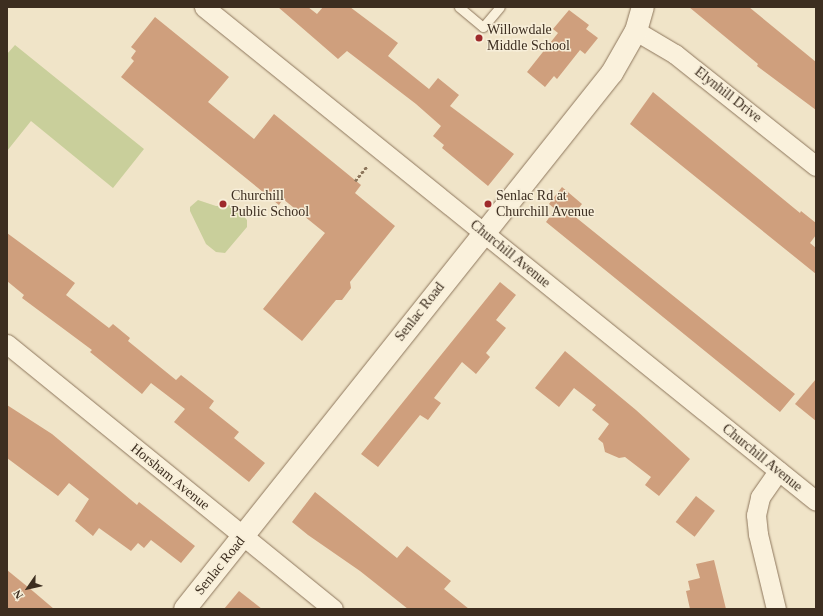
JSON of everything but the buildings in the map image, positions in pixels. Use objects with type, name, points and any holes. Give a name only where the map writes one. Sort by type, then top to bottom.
[{"type":"street","name":"Churchill Avenue","points":[[204,7],[816,501]]},
{"type":"street","name":"Senlac Road","points":[[185,609],[244,537],[483,232],[612,74],[636,31],[643,7]]},
{"type":"street","name":"Elynhill Drive","points":[[636,31],[675,54],[816,166]]},
{"type":"street","name":"Horsham Avenue","points":[[7,344],[333,609]]},
{"type":"street","points":[[776,609],[758,534],[756,515],[760,496],[778,471]]},
{"type":"lane","points":[[458,7],[483,27],[500,7]]},
{"type":"path","points":[[355,180],[367,166]]},
{"type":"green space","points":[[15,45],[144,149],[113,188],[31,121],[7,151],[7,54]]},
{"type":"green space","points":[[198,200],[216,206],[234,205],[247,220],[247,227],[225,253],[216,252],[206,244],[190,211],[190,207]]},
{"type":"place","name":"Willowdale Middle School","points":[[479,38]]},
{"type":"place","name":"Churchill Public School","points":[[223,204]]},
{"type":"place","name":"Senlac Rd at Churchill Avenue","points":[[488,204]]}]
